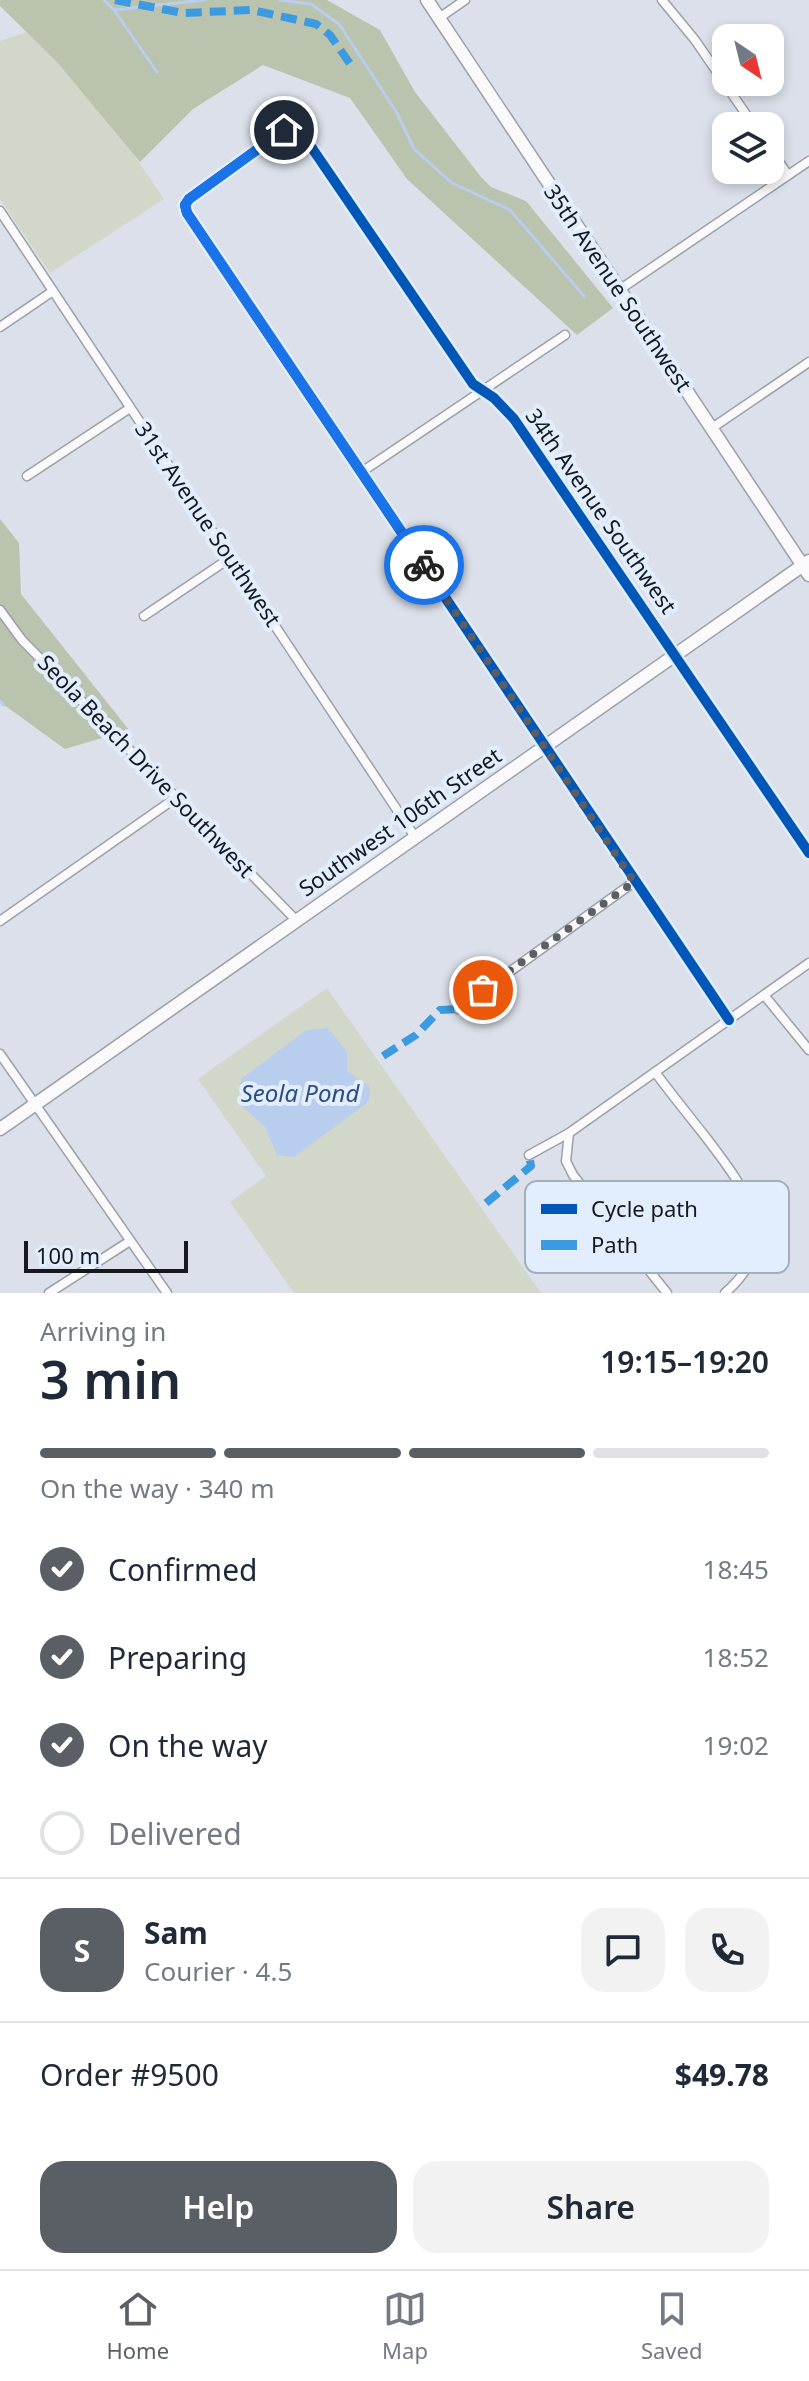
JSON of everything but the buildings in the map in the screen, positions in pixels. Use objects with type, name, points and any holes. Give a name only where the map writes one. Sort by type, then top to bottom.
[{"type":"street","name":"35th Avenue Southwest","points":[[427,0],[807,568]]},
{"type":"street","points":[[439,18],[465,0]]},
{"type":"street","points":[[662,0],[695,40],[744,112]]},
{"type":"street","name":"34th Avenue Southwest","points":[[363,471],[185,205],[272,138],[292,128],[301,132],[473,384],[514,419],[809,853]]},
{"type":"street","points":[[619,290],[809,161]]},
{"type":"street","points":[[784,169],[788,175]]},
{"type":"street","name":"31st Avenue Southwest","points":[[0,211],[415,837]]},
{"type":"street","points":[[0,327],[53,291]]},
{"type":"street","points":[[565,335],[363,471],[634,882],[729,1020]]},
{"type":"street","points":[[712,428],[809,362]]},
{"type":"street","points":[[27,476],[130,408]]},
{"type":"street","points":[[144,616],[230,558]]},
{"type":"street","name":"Southwest 106th Street","points":[[0,1129],[675,653],[807,568]]},
{"type":"street","name":"Seola Beach Drive Southwest","points":[[0,610],[22,640],[295,919]]},
{"type":"street","points":[[0,921],[177,797]]},
{"type":"street","points":[[458,1009],[634,882]]},
{"type":"street","points":[[529,1155],[569,1133],[809,963]]},
{"type":"street","points":[[764,995],[809,1050]]},
{"type":"street","points":[[0,1054],[167,1293]]},
{"type":"street","points":[[655,1072],[737,1181]]},
{"type":"street","points":[[569,1133],[565,1152],[578,1181]]},
{"type":"street","points":[[49,1293],[130,1241]]},
{"type":"street","points":[[651,1273],[667,1293]]},
{"type":"street","points":[[725,1293],[744,1273]]},
{"type":"shaded area","points":[[35,29],[63,51],[164,199],[50,273],[0,199],[0,41]]},
{"type":"shaded area","points":[[327,988],[541,1293],[294,1293],[230,1202],[266,1176],[198,1079]]},
{"type":"green space","points":[[0,0],[327,0],[380,30],[415,92],[481,177],[491,187],[526,201],[613,308],[577,335],[407,179],[350,98],[263,65],[193,109],[140,162],[57,62],[0,6]]},
{"type":"green space","points":[[0,519],[19,543],[21,594],[129,730],[65,749],[0,702]]},
{"type":"water","name":"Seola Pond","points":[[328,1028],[347,1052],[347,1071],[370,1087],[369,1101],[294,1157],[277,1155],[265,1127],[240,1104],[241,1079],[306,1030]]},
{"type":"waterway","points":[[104,0],[114,10],[204,0]]},
{"type":"waterway","points":[[280,0],[311,4],[339,24],[397,113],[414,149],[452,183],[510,210],[584,296]]},
{"type":"waterway","points":[[114,10],[157,72]]},
{"type":"waterway","points":[[0,701],[3,705]]},
{"type":"marked path","points":[[115,0],[183,13],[252,10],[316,24],[330,35],[353,68]]},
{"type":"marked path","points":[[383,1056],[416,1035],[440,1010],[458,1009]]},
{"type":"marked path","points":[[486,1203],[531,1166],[529,1155]]},
{"type":"cycle path","points":[[729,1020],[187,213],[185,205],[189,199],[284,130],[301,132],[473,384],[494,398],[514,419],[809,853]]},
{"type":"way so far","points":[[424,565],[634,882],[483,990]]},
{"type":"route","points":[[284,130],[189,199],[185,205],[187,213],[424,565]]}]
